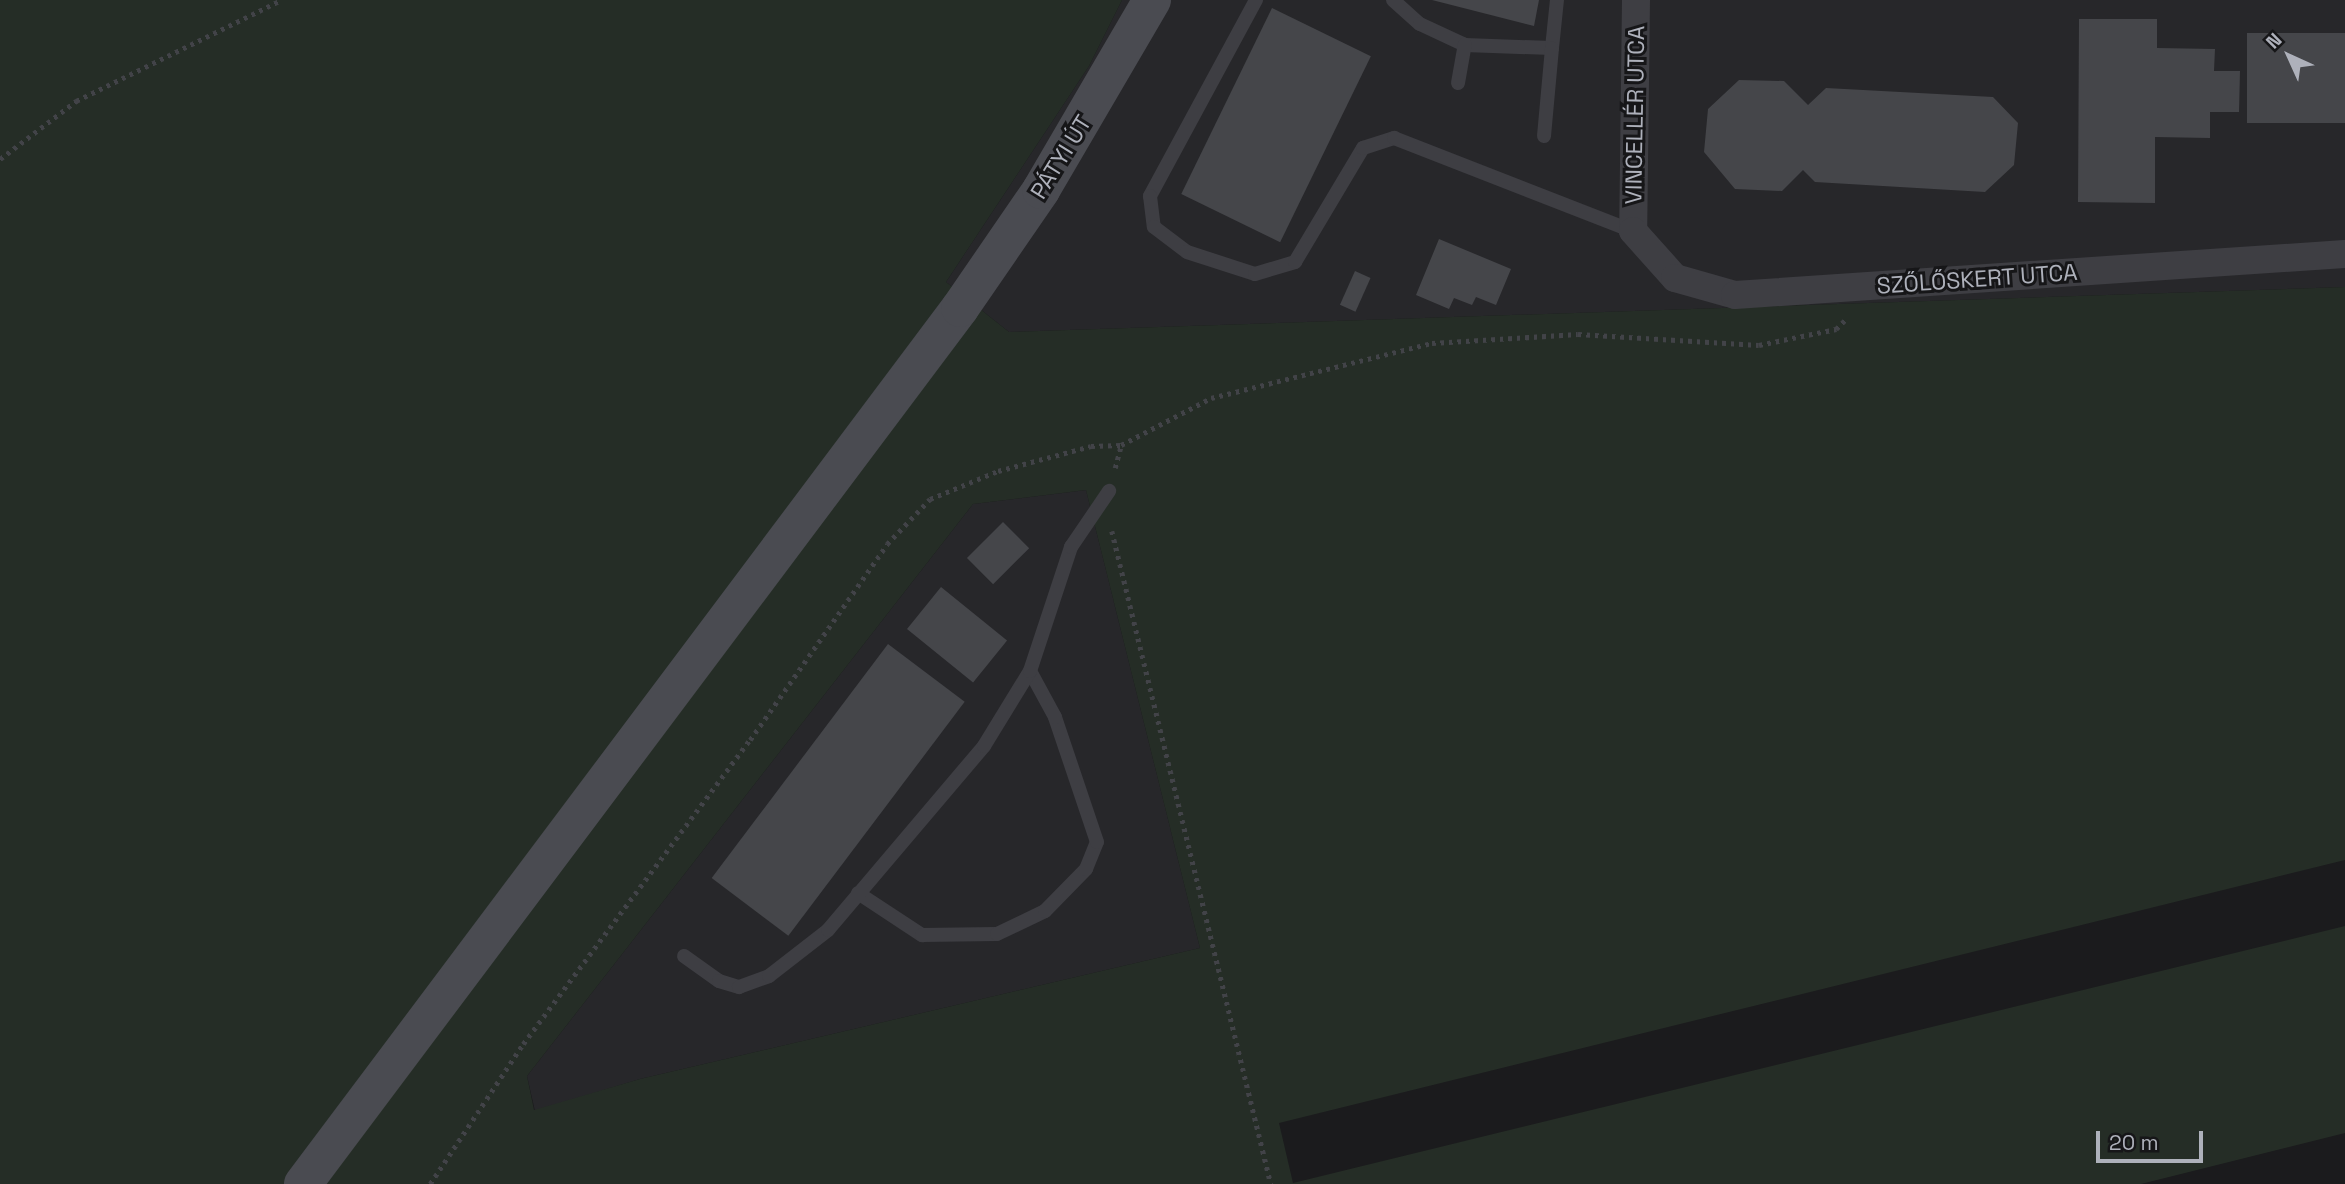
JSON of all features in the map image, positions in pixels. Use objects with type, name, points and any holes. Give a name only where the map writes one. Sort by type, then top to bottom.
[{"type":"main road","name":"PÁTYI ÚT","points":[[303,1184],[960,308],[1041,190],[1152,0]]},
{"type":"street","name":"VINCELLÉR UTCA","points":[[1633,231],[1636,0]]},
{"type":"street","name":"SZŐLŐSKERT UTCA","points":[[1633,231],[1675,278],[1735,295],[2345,254]]},
{"type":"lane","points":[[1256,0],[1150,196],[1154,227],[1187,252],[1255,274],[1295,262],[1363,148],[1394,138],[1633,231]]},
{"type":"lane","points":[[1393,0],[1420,24],[1465,45],[1552,48]]},
{"type":"lane","points":[[1544,136],[1557,0]]},
{"type":"lane","points":[[1458,83],[1465,45]]},
{"type":"lane","points":[[684,956],[719,981],[739,987],[759,980],[828,930],[984,746],[1030,671],[1071,547],[1109,491]]},
{"type":"lane","points":[[858,893],[922,935],[997,934],[1045,911],[1086,869],[1097,842],[1055,717],[1030,671]]},
{"type":"path","points":[[0,159],[76,101],[281,0]]},
{"type":"path","points":[[430,1184],[523,1044],[750,740],[887,544],[930,499],[1024,464],[1091,446],[1121,446],[1211,398],[1432,343],[1578,334],[1759,345],[1836,329],[1881,285]]},
{"type":"path","points":[[1121,446],[1109,491],[1110,522],[1271,1184]]},
{"type":"shaded area","points":[[0,0],[1122,0],[1089,66],[946,282],[1009,332],[2345,287],[2345,860],[1279,1123],[1293,1183],[2345,926],[2345,1133],[2141,1184],[0,1184]],"holes":[[[1086,490],[1200,948],[640,1079],[534,1110],[527,1076],[973,504]]]},
{"type":"shaded area","points":[[1122,0],[2345,0],[2345,287],[1009,332],[946,282],[1089,66]]},
{"type":"shaded area","points":[[1086,490],[1200,948],[640,1079],[535,1111],[527,1076],[973,504]]},
{"type":"building","points":[[1432,0],[1539,0],[1534,26]]},
{"type":"building","points":[[1272,8],[1371,56],[1280,242],[1181,194]]},
{"type":"building","points":[[2079,19],[2157,19],[2157,48],[2215,49],[2214,71],[2240,71],[2239,112],[2210,112],[2210,138],[2155,137],[2155,203],[2078,202]]},
{"type":"building","points":[[2247,33],[2345,33],[2345,123],[2247,123]]},
{"type":"building","points":[[1739,80],[1784,81],[1808,105],[1826,88],[1993,97],[2018,123],[2014,165],[1985,192],[1815,182],[1803,170],[1782,191],[1735,189],[1704,152],[1708,109]]},
{"type":"building","points":[[1439,239],[1511,269],[1496,305],[1476,297],[1472,305],[1454,298],[1449,309],[1416,295]]},
{"type":"building","points":[[1355,271],[1371,278],[1355,312],[1340,305]]},
{"type":"building","points":[[1003,522],[1029,548],[993,584],[967,558]]},
{"type":"building","points":[[941,587],[1007,640],[973,682],[907,629]]},
{"type":"building","points":[[888,644],[965,702],[788,936],[712,878]]}]
